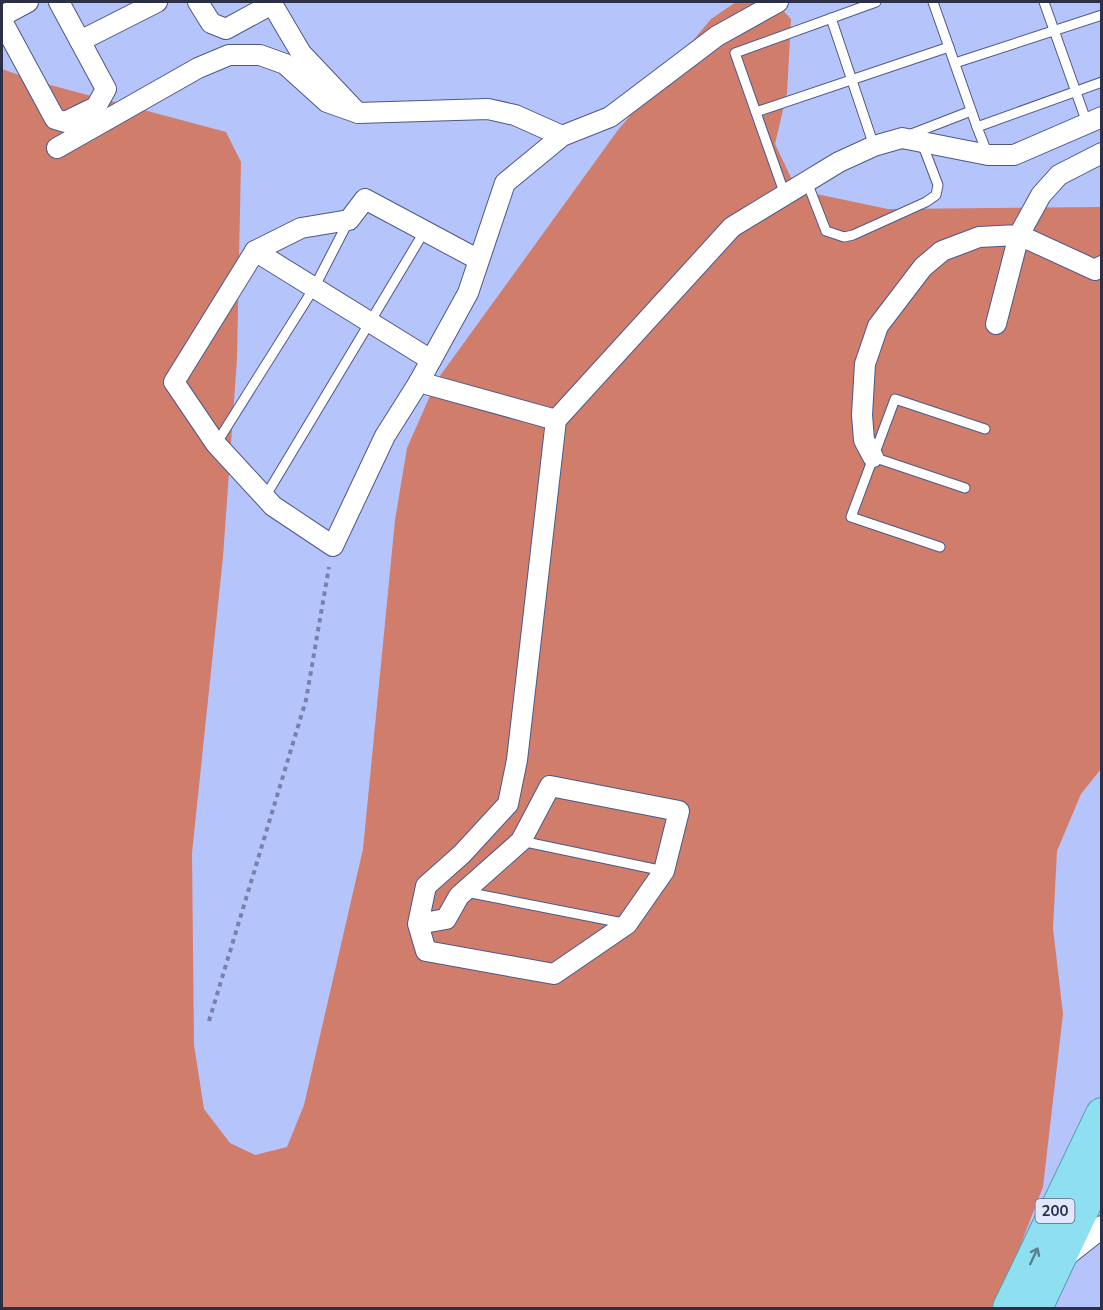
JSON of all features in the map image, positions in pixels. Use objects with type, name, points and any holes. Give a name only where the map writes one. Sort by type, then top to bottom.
[{"type":"highway","name":"200","points":[[1009,1308],[1101,1114]]},
{"type":"highway","name":"200","points":[[1036,1308],[1101,1168]]},
{"type":"street","points":[[2,16],[28,2]]},
{"type":"street","points":[[2,21],[55,119],[65,122],[96,107],[106,89],[59,2]]},
{"type":"street","points":[[80,41],[157,2]]},
{"type":"street","points":[[198,2],[211,23],[226,29],[271,3],[301,53],[358,113]]},
{"type":"street","points":[[479,260],[365,199],[349,220],[301,228],[255,251],[174,382],[216,444],[273,506],[333,546],[385,436],[419,382],[468,293],[505,183],[562,136],[610,117],[717,36],[778,2]]},
{"type":"street","points":[[57,148],[198,68],[229,55],[260,55],[285,64],[327,102],[358,113],[488,110],[515,115],[562,136]]},
{"type":"street","points":[[418,924],[446,919],[464,892],[520,841],[550,786],[679,811],[664,871],[627,924],[554,974],[426,951],[418,924],[426,886],[462,854],[508,804],[517,760],[556,420],[732,227],[839,162],[874,146],[902,138],[988,154],[1014,155],[1094,120]]},
{"type":"street","points":[[996,324],[1019,236],[1041,195],[1059,175],[1101,153]]},
{"type":"street","points":[[873,457],[864,440],[862,415],[865,364],[878,326],[923,267],[942,251],[979,237],[1019,236],[1095,270],[1101,266]]},
{"type":"street","points":[[255,251],[430,360]]},
{"type":"street","points":[[419,382],[556,420]]},
{"type":"street","points":[[1058,1262],[1101,1226]]},
{"type":"lane","points":[[785,195],[735,53],[876,2]]},
{"type":"lane","points":[[933,2],[988,154]]},
{"type":"lane","points":[[1044,2],[1076,91],[1094,120]]},
{"type":"lane","points":[[955,63],[1101,15]]},
{"type":"lane","points":[[831,18],[874,146]]},
{"type":"lane","points":[[756,112],[949,46]]},
{"type":"lane","points":[[977,127],[1101,82]]},
{"type":"lane","points":[[902,138],[971,111]]},
{"type":"lane","points":[[807,182],[826,231],[844,237],[853,235],[926,202],[936,195],[938,185],[921,141]]},
{"type":"lane","points":[[216,444],[314,288],[349,220]]},
{"type":"lane","points":[[265,497],[424,232]]},
{"type":"lane","points":[[940,547],[851,517],[895,399],[985,429]]},
{"type":"lane","points":[[873,457],[965,488]]},
{"type":"lane","points":[[520,841],[664,871]]},
{"type":"lane","points":[[464,892],[627,924]]},
{"type":"path","points":[[209,1021],[306,700],[333,546]]},
{"type":"shaded area","points":[[736,2],[775,2],[791,19],[787,93],[775,144],[797,190],[888,209],[1101,207],[1101,769],[1081,794],[1057,851],[1053,928],[1063,1014],[1043,1187],[996,1308],[2,1308],[2,69],[39,82],[226,132],[241,162],[237,359],[223,557],[192,853],[194,1045],[204,1109],[230,1143],[255,1155],[287,1147],[304,1105],[363,849],[395,520],[407,448],[437,380],[618,130],[711,19]]}]
